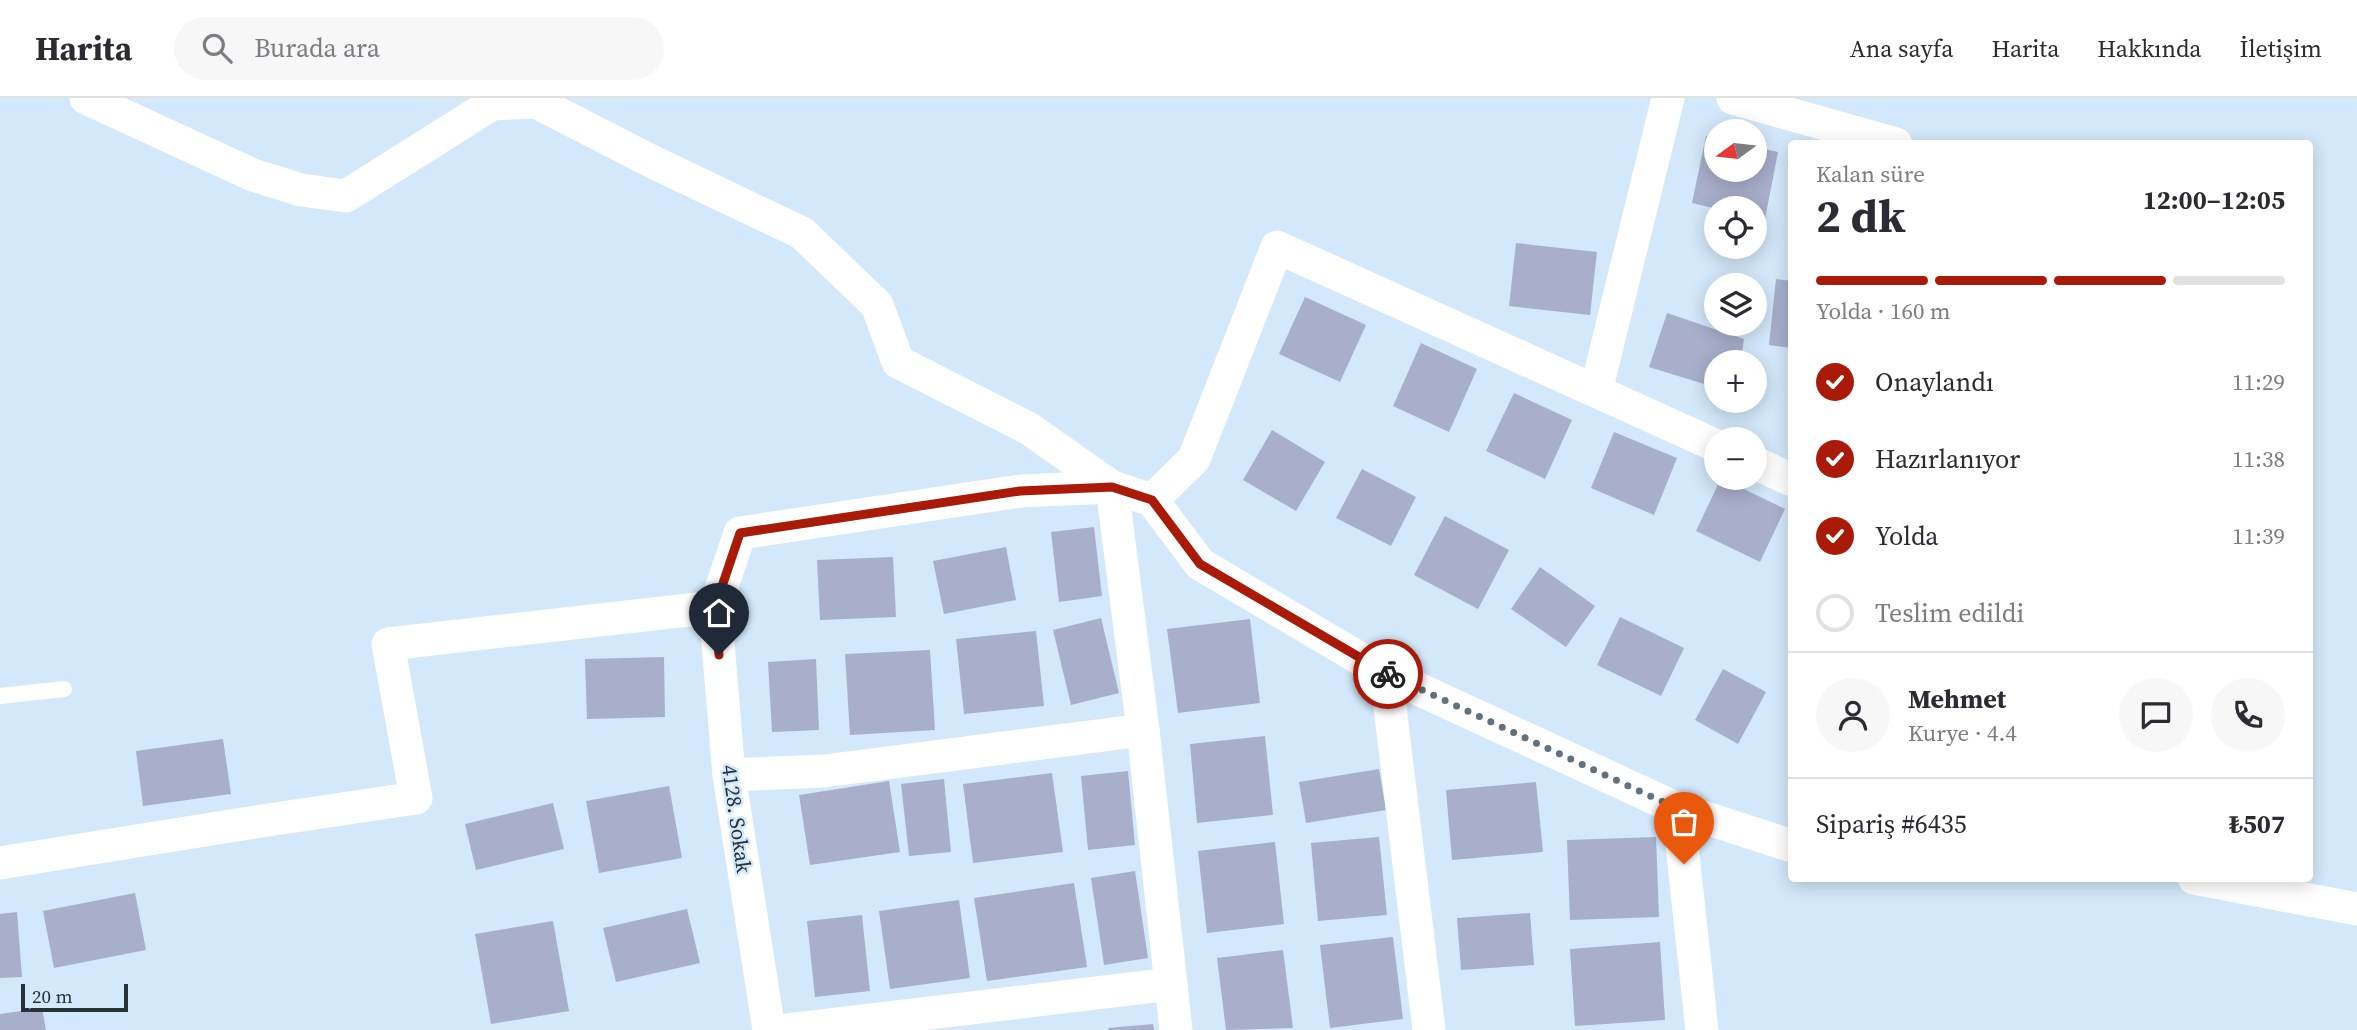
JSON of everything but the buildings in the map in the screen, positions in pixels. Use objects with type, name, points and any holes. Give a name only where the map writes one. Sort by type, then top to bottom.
[{"type":"street","points":[[86,98],[253,175],[301,190],[346,196],[492,104],[538,100],[655,163],[802,233],[877,305],[898,362],[1028,428],[1112,487],[1152,500],[1200,564],[1386,674],[1678,809],[1788,845]]},
{"type":"street","points":[[1596,391],[1668,98]]},
{"type":"street","points":[[1733,98],[1882,140]]},
{"type":"street","points":[[1152,500],[1194,459],[1277,247],[1704,440]]},
{"type":"street","points":[[1767,469],[1788,478]]},
{"type":"street","points":[[0,863],[416,798],[388,644],[715,607],[740,533],[1020,491],[1112,487]]},
{"type":"street","points":[[1112,487],[1143,730],[1176,1030]]},
{"type":"street","name":"4128. Sokak","points":[[715,607],[729,775],[769,1030]]},
{"type":"street","points":[[1386,674],[1429,1030]]},
{"type":"street","points":[[729,775],[824,771],[1143,730]]},
{"type":"street","points":[[1678,809],[1702,1030]]},
{"type":"street","points":[[2215,882],[2357,909]]},
{"type":"street","points":[[788,1030],[1171,984]]},
{"type":"lane","points":[[0,696],[64,689]]},
{"type":"way so far","points":[[1388,674],[1678,809],[1684,864]]},
{"type":"route","points":[[719,655],[715,607],[740,533],[1020,491],[1112,487],[1152,500],[1200,564],[1388,674]]}]
